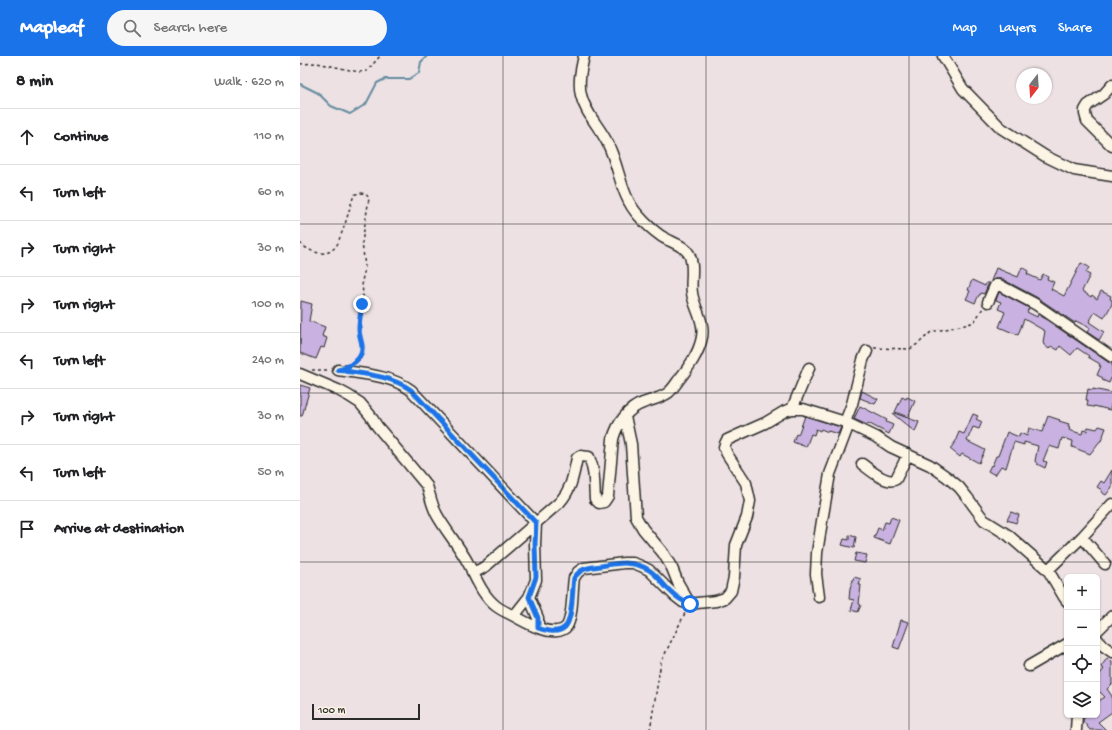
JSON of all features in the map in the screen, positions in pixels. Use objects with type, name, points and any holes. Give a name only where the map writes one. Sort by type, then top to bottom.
[{"type":"street","points":[[472,572],[486,566],[552,510],[566,495],[572,482],[577,458],[580,456],[589,457],[594,478],[595,499],[599,503],[606,500],[608,496],[613,438],[620,421],[633,408],[641,403],[651,401],[668,393],[691,365],[702,336],[703,327],[692,294],[692,267],[690,256],[686,251],[655,231],[640,218],[630,206],[613,154],[607,141],[583,102],[580,79],[584,56]]},
{"type":"street","points":[[943,56],[963,89],[1001,128],[1045,156],[1074,170],[1112,176]]},
{"type":"street","points":[[1112,84],[1104,94],[1088,105],[1085,110],[1085,114],[1087,121],[1112,146]]},
{"type":"street","points":[[988,302],[996,284],[999,285],[1035,304],[1112,357]]},
{"type":"street","points":[[819,597],[816,574],[816,553],[830,474],[847,423],[862,360],[868,351]]},
{"type":"street","points":[[792,409],[809,368]]},
{"type":"street","points":[[338,370],[382,377],[404,385],[411,390],[536,523],[536,577],[529,597],[514,616]]},
{"type":"street","points":[[304,372],[360,403],[370,415],[377,426],[426,486],[437,516],[459,547],[487,597],[495,606],[527,624],[546,631],[557,631],[567,626],[570,614],[574,578],[578,572],[584,568],[633,563],[649,570],[683,602],[690,604],[712,602],[725,598],[731,591],[734,577],[736,545],[747,517],[750,501],[746,483],[727,454],[724,447],[725,444],[727,440],[766,423],[785,411],[792,409],[803,409],[847,423],[876,437],[891,447],[930,465],[947,477],[967,497],[984,520],[1008,535],[1048,570],[1064,597]]},
{"type":"street","points":[[625,416],[631,444],[636,517],[643,529],[663,553],[690,604]]},
{"type":"street","points":[[862,464],[885,480],[894,481],[908,454]]},
{"type":"street","points":[[1048,570],[1082,537],[1112,504]]},
{"type":"street","points":[[1082,537],[1104,564]]},
{"type":"street","points":[[529,597],[538,618],[538,628]]},
{"type":"street","points":[[1100,628],[1112,616]]},
{"type":"street","points":[[1100,643],[1112,652]]},
{"type":"street","points":[[1029,666],[1064,646]]},
{"type":"street","points":[[1076,730],[1077,718]]},
{"type":"path","points":[[300,64],[317,63],[359,72],[367,71],[380,56]]},
{"type":"path","points":[[300,243],[313,252],[322,254],[336,247],[354,195],[358,193],[367,195],[369,198],[362,243],[365,268],[362,281],[363,296],[359,330],[362,350],[361,355],[344,369],[304,372]]},
{"type":"path","points":[[868,351],[871,348],[910,349],[931,332],[974,322],[988,302]]},
{"type":"path","points":[[650,730],[661,662],[690,604]]},
{"type":"building","points":[[1081,263],[1089,267],[1086,273],[1090,275],[1082,291],[1097,299],[1101,291],[1111,296],[1110,299],[1112,300],[1112,304],[1104,318],[1095,312],[1089,322],[1104,332],[1099,340],[1087,332],[1090,328],[1076,321],[1075,323],[1038,298],[1002,279],[991,281],[996,268],[1018,277],[1022,267],[1028,271],[1027,274],[1040,280],[1043,274],[1048,277],[1047,279],[1054,282],[1051,289],[1064,296]]},
{"type":"building","points":[[972,280],[985,286],[986,283],[989,283],[984,294],[981,293],[979,295],[975,303],[966,299],[970,291],[968,290]]},
{"type":"building","points":[[999,292],[1029,308],[1027,312],[1037,317],[1038,314],[1108,362],[1112,363],[1112,376],[1109,383],[1102,380],[1103,378],[1097,375],[1101,366],[1099,366],[1100,364],[1077,348],[1071,355],[1060,346],[1058,350],[1051,346],[1049,349],[1043,342],[1045,331],[1024,319],[1018,335],[999,327],[1005,312],[998,309],[1001,302],[996,300]]},
{"type":"building","points":[[301,301],[312,304],[309,321],[325,327],[322,336],[327,338],[324,348],[321,347],[316,359],[300,353]]},
{"type":"building","points":[[300,385],[310,388],[302,416],[300,416]]},
{"type":"building","points":[[1088,389],[1112,393],[1110,410],[1087,406],[1088,400],[1086,400]]},
{"type":"building","points":[[862,391],[878,399],[875,404],[860,398]]},
{"type":"building","points":[[902,397],[906,399],[907,397],[915,401],[908,417],[895,412]]},
{"type":"building","points":[[860,406],[887,420],[886,422],[893,425],[889,434],[868,423],[867,425],[854,419]]},
{"type":"building","points":[[894,413],[919,422],[915,432],[893,414]]},
{"type":"building","points":[[973,414],[978,416],[976,419],[982,422],[979,429],[973,427],[967,441],[985,450],[979,463],[962,454],[960,457],[950,449],[958,438],[959,432],[964,434]]},
{"type":"building","points":[[805,416],[841,427],[838,434],[816,429],[814,435],[811,434],[806,447],[793,442],[796,434],[798,435]]},
{"type":"building","points":[[1048,416],[1069,424],[1069,430],[1082,434],[1083,430],[1087,431],[1088,427],[1097,429],[1099,426],[1106,428],[1101,441],[1090,454],[1072,447],[1073,441],[1062,438],[1059,449],[1049,446],[1043,461],[1047,462],[1045,468],[1037,464],[1035,461],[1038,446],[1024,442],[1024,445],[1014,442],[1006,468],[1001,466],[995,475],[988,471],[996,456],[998,456],[1007,432],[1019,437],[1020,433],[1027,436],[1029,428],[1042,432]]},
{"type":"building","points":[[1112,470],[1112,487],[1106,495],[1097,487],[1101,481],[1104,483]]},
{"type":"building","points":[[1011,512],[1019,515],[1016,523],[1007,520]]},
{"type":"building","points":[[891,517],[899,520],[890,544],[874,538],[878,528],[882,530],[885,522],[889,523]]},
{"type":"building","points":[[849,535],[856,537],[854,548],[842,545],[844,539],[849,540]]},
{"type":"building","points":[[856,553],[867,555],[865,563],[854,561]]},
{"type":"building","points":[[854,577],[861,579],[859,585],[861,585],[859,604],[861,605],[858,612],[851,610],[854,600],[849,599],[850,589]]},
{"type":"building","points":[[901,620],[909,622],[899,649],[893,647]]},
{"type":"building","points":[[1107,658],[1112,662],[1112,684],[1107,689],[1112,696],[1112,712],[1098,722],[1106,730],[1090,730],[1083,719],[1100,718],[1100,700],[1105,697],[1100,692],[1100,674],[1104,669],[1101,667]]},
{"type":"waterway","points":[[300,84],[318,93],[331,106],[350,114],[366,104],[377,83],[385,79],[409,79],[419,73],[421,62],[427,56]]},
{"type":"route","points":[[362,304],[359,330],[362,344],[361,355],[344,369],[338,370],[382,377],[404,385],[411,390],[536,523],[536,577],[529,597],[537,613],[539,622],[538,628],[546,631],[557,631],[567,626],[570,619],[574,578],[578,572],[584,568],[633,563],[649,570],[674,595],[683,602],[690,604]]}]
